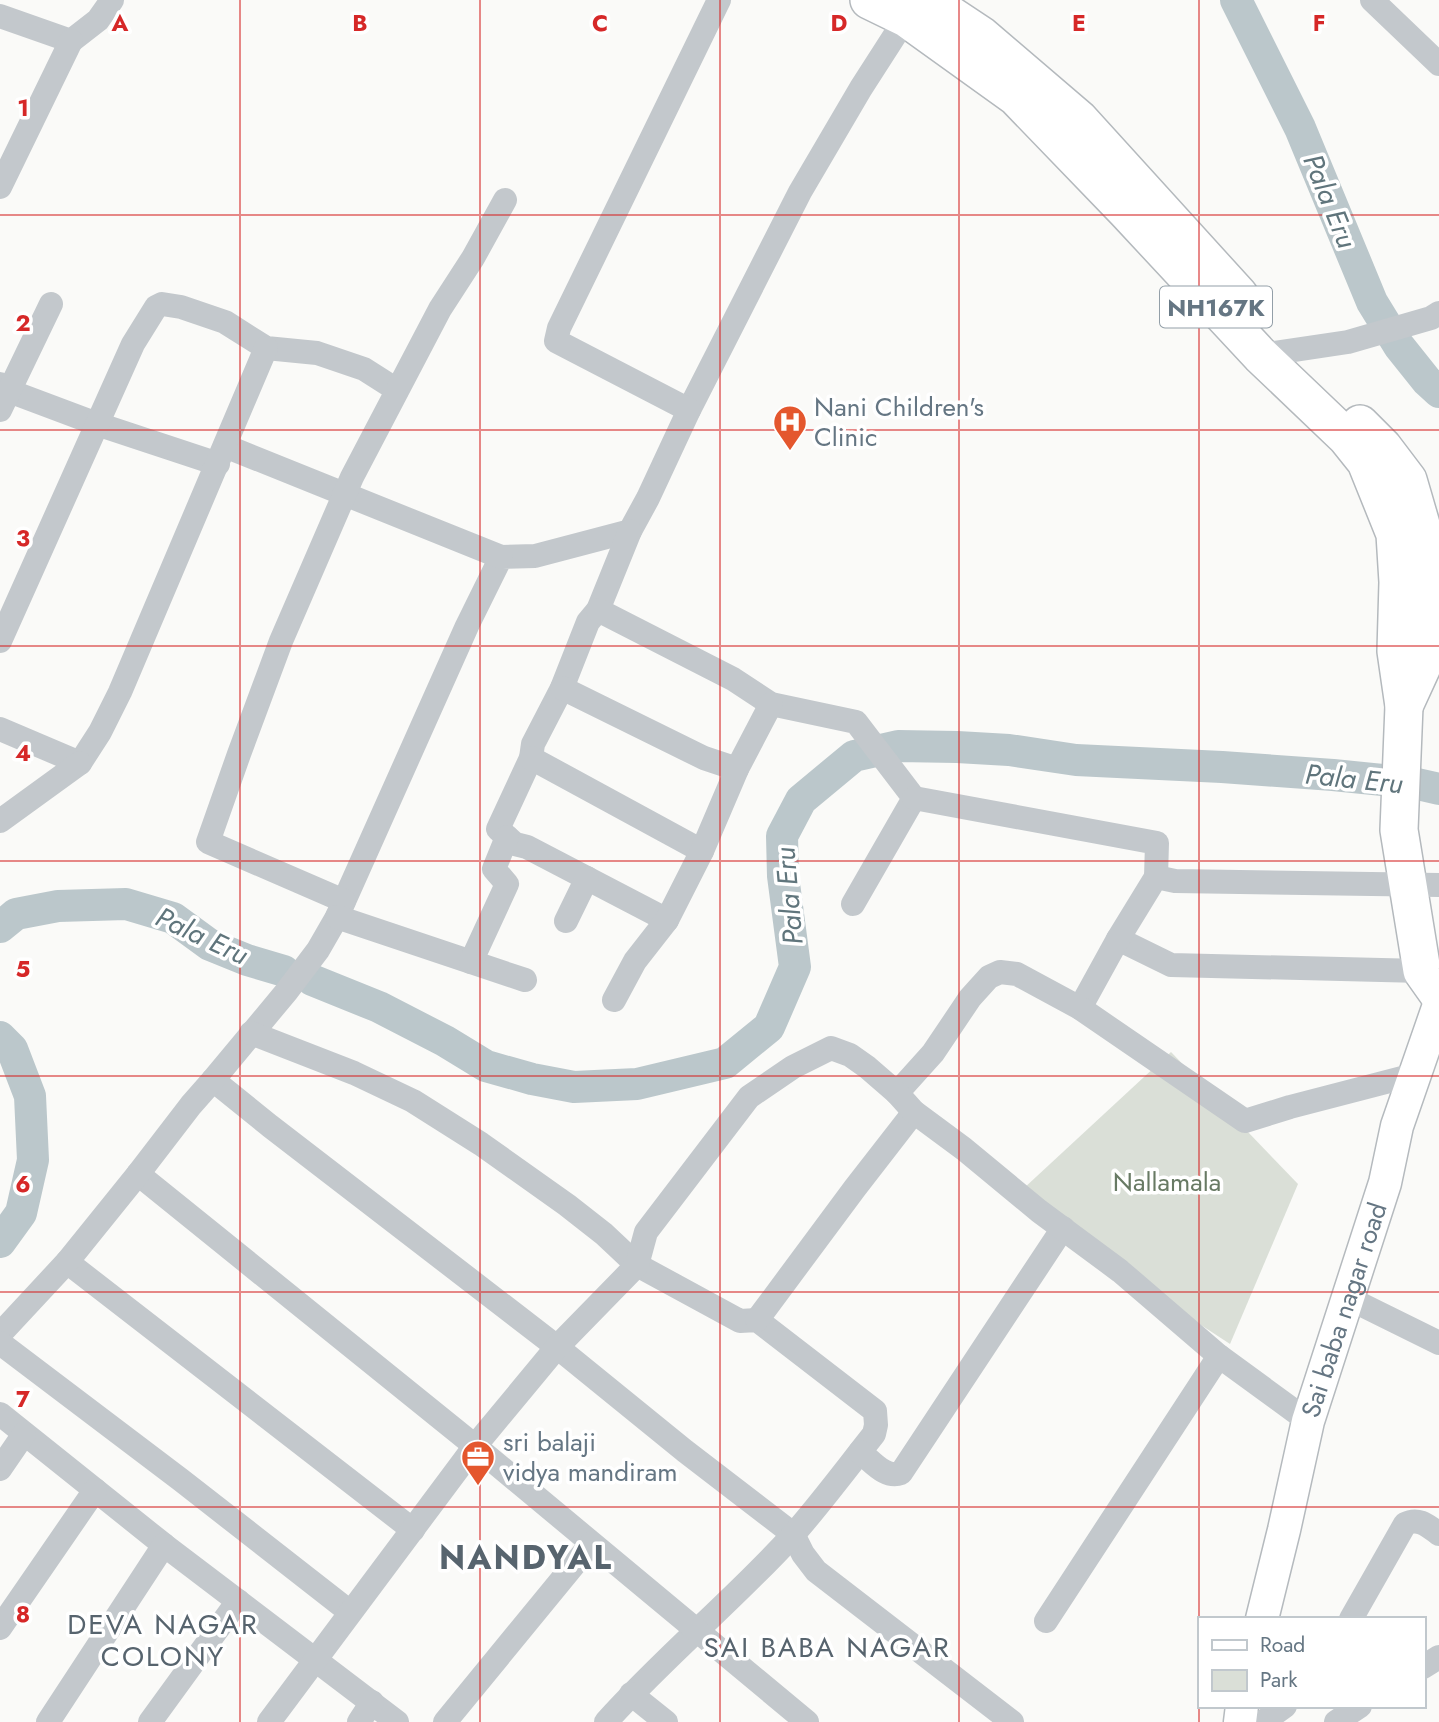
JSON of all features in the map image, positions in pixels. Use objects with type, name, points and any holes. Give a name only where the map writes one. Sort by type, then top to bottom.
[{"type":"highway","name":"NH167K","points":[[869,0],[917,9],[1016,97],[1126,211],[1275,353],[1366,463],[1395,534],[1421,585],[1420,656],[1404,706],[1399,830],[1423,884],[1431,983]]},
{"type":"main road","name":"Sai baba nagar road","points":[[1262,1617],[1308,1421],[1385,1183],[1397,1126],[1439,1005]]},
{"type":"street","points":[[0,187],[71,41],[98,20],[112,0]]},
{"type":"street","points":[[689,410],[556,341],[559,328],[719,0]]},
{"type":"street","points":[[1372,0],[1439,64]]},
{"type":"street","points":[[667,920],[527,847],[516,844],[498,829],[531,758],[533,744],[562,688],[588,622],[598,610],[631,531],[800,192],[861,88],[917,9]]},
{"type":"street","points":[[0,16],[71,41]]},
{"type":"street","points":[[505,200],[474,258],[440,309],[344,494],[281,641],[208,842],[340,909],[471,962],[525,980]]},
{"type":"street","points":[[51,304],[3,395],[97,424],[221,455],[344,494],[501,557],[535,556],[631,531]]},
{"type":"street","points":[[0,641],[133,344],[156,307],[162,304],[181,307],[225,322],[266,348],[317,353],[365,369],[397,390]]},
{"type":"street","points":[[1275,353],[1348,342],[1435,316]]},
{"type":"street","points":[[0,821],[80,763],[100,732],[120,692],[266,348]]},
{"type":"street","points":[[0,1334],[67,1262],[318,950],[340,909],[467,626],[501,557]]},
{"type":"street","points":[[598,610],[733,679],[771,704],[856,722],[914,799],[1157,843],[1156,877],[1080,1008]]},
{"type":"street","points":[[562,688],[704,758],[737,769]]},
{"type":"street","points":[[614,1000],[635,961],[667,920],[702,851],[737,769],[771,704]]},
{"type":"street","points":[[0,729],[80,763]]},
{"type":"street","points":[[531,758],[702,851]]},
{"type":"street","points":[[853,904],[914,799]]},
{"type":"street","points":[[471,962],[507,884],[494,869],[507,836]]},
{"type":"street","points":[[1156,877],[1175,881],[1423,884]]},
{"type":"street","points":[[566,921],[587,878]]},
{"type":"street","points":[[1118,939],[1171,965],[1431,983]]},
{"type":"street","points":[[897,1093],[933,1053],[970,998],[989,977],[1000,972],[1017,974],[1080,1008],[1245,1121],[1417,1074]]},
{"type":"street","points":[[251,1033],[354,1073],[413,1101],[481,1144],[567,1205],[637,1265],[740,1321],[757,1320],[875,1411],[874,1434],[793,1535],[606,1722]]},
{"type":"street","points":[[270,1722],[475,1446],[557,1347],[637,1265],[646,1232],[749,1097],[793,1067],[831,1048],[850,1055],[867,1067],[914,1112],[1120,1271],[1219,1356],[1308,1421]]},
{"type":"street","points":[[213,1080],[557,1347],[793,1535],[816,1571],[1012,1722]]},
{"type":"street","points":[[757,1320],[914,1112]]},
{"type":"street","points":[[138,1174],[475,1446],[807,1722]]},
{"type":"street","points":[[860,1452],[887,1474],[901,1473],[1063,1228]]},
{"type":"street","points":[[67,1262],[413,1530]]},
{"type":"street","points":[[1348,1298],[1439,1343]]},
{"type":"street","points":[[0,1343],[350,1612]]},
{"type":"street","points":[[1046,1621],[1219,1356]]},
{"type":"street","points":[[0,1414],[164,1545],[315,1660],[365,1712],[397,1722]]},
{"type":"street","points":[[0,1469],[24,1434]]},
{"type":"street","points":[[0,1628],[95,1490]]},
{"type":"street","points":[[1352,1617],[1405,1524],[1411,1521],[1421,1522],[1439,1534]]},
{"type":"street","points":[[445,1722],[591,1544]]},
{"type":"street","points":[[48,1722],[164,1545]]},
{"type":"street","points":[[150,1722],[238,1601]]},
{"type":"street","points":[[631,1695],[666,1722]]},
{"type":"street","points":[[1263,1722],[1282,1708]]},
{"type":"street","points":[[1336,1722],[1357,1708]]},
{"type":"green space","name":"Nallamala","points":[[1171,1052],[1298,1184],[1230,1344],[1175,1308],[1023,1189]]},
{"type":"waterway","name":"Pala Eru","points":[[1236,0],[1300,128],[1372,302],[1399,346],[1439,392]]},
{"type":"waterway","name":"Pala Eru","points":[[312,980],[379,1007],[486,1066],[574,1087],[637,1084],[725,1063],[769,1027],[795,967],[783,876],[782,836],[801,800],[854,756],[898,746],[957,747],[1009,750],[1076,760],[1333,775],[1413,783],[1439,789]]},
{"type":"waterway","name":"Pala Eru","points":[[0,927],[16,914],[58,906],[126,904],[173,918],[210,945],[284,971]]},
{"type":"waterway","name":"Pala Eru","points":[[0,1037],[12,1049],[30,1096],[33,1160],[21,1213],[0,1242]]},
{"type":"place","name":"Nani Children's Clinic","points":[[790,452]]},
{"type":"place","name":"sri balaji vidya mandiram","points":[[478,1487]]},
{"type":"district","name":"NANDYAL","points":[[526,1557]]},
{"type":"district","name":"DEVA NAGAR COLONY","points":[[163,1640]]},
{"type":"district","name":"SAI BABA NAGAR","points":[[827,1647]]}]
